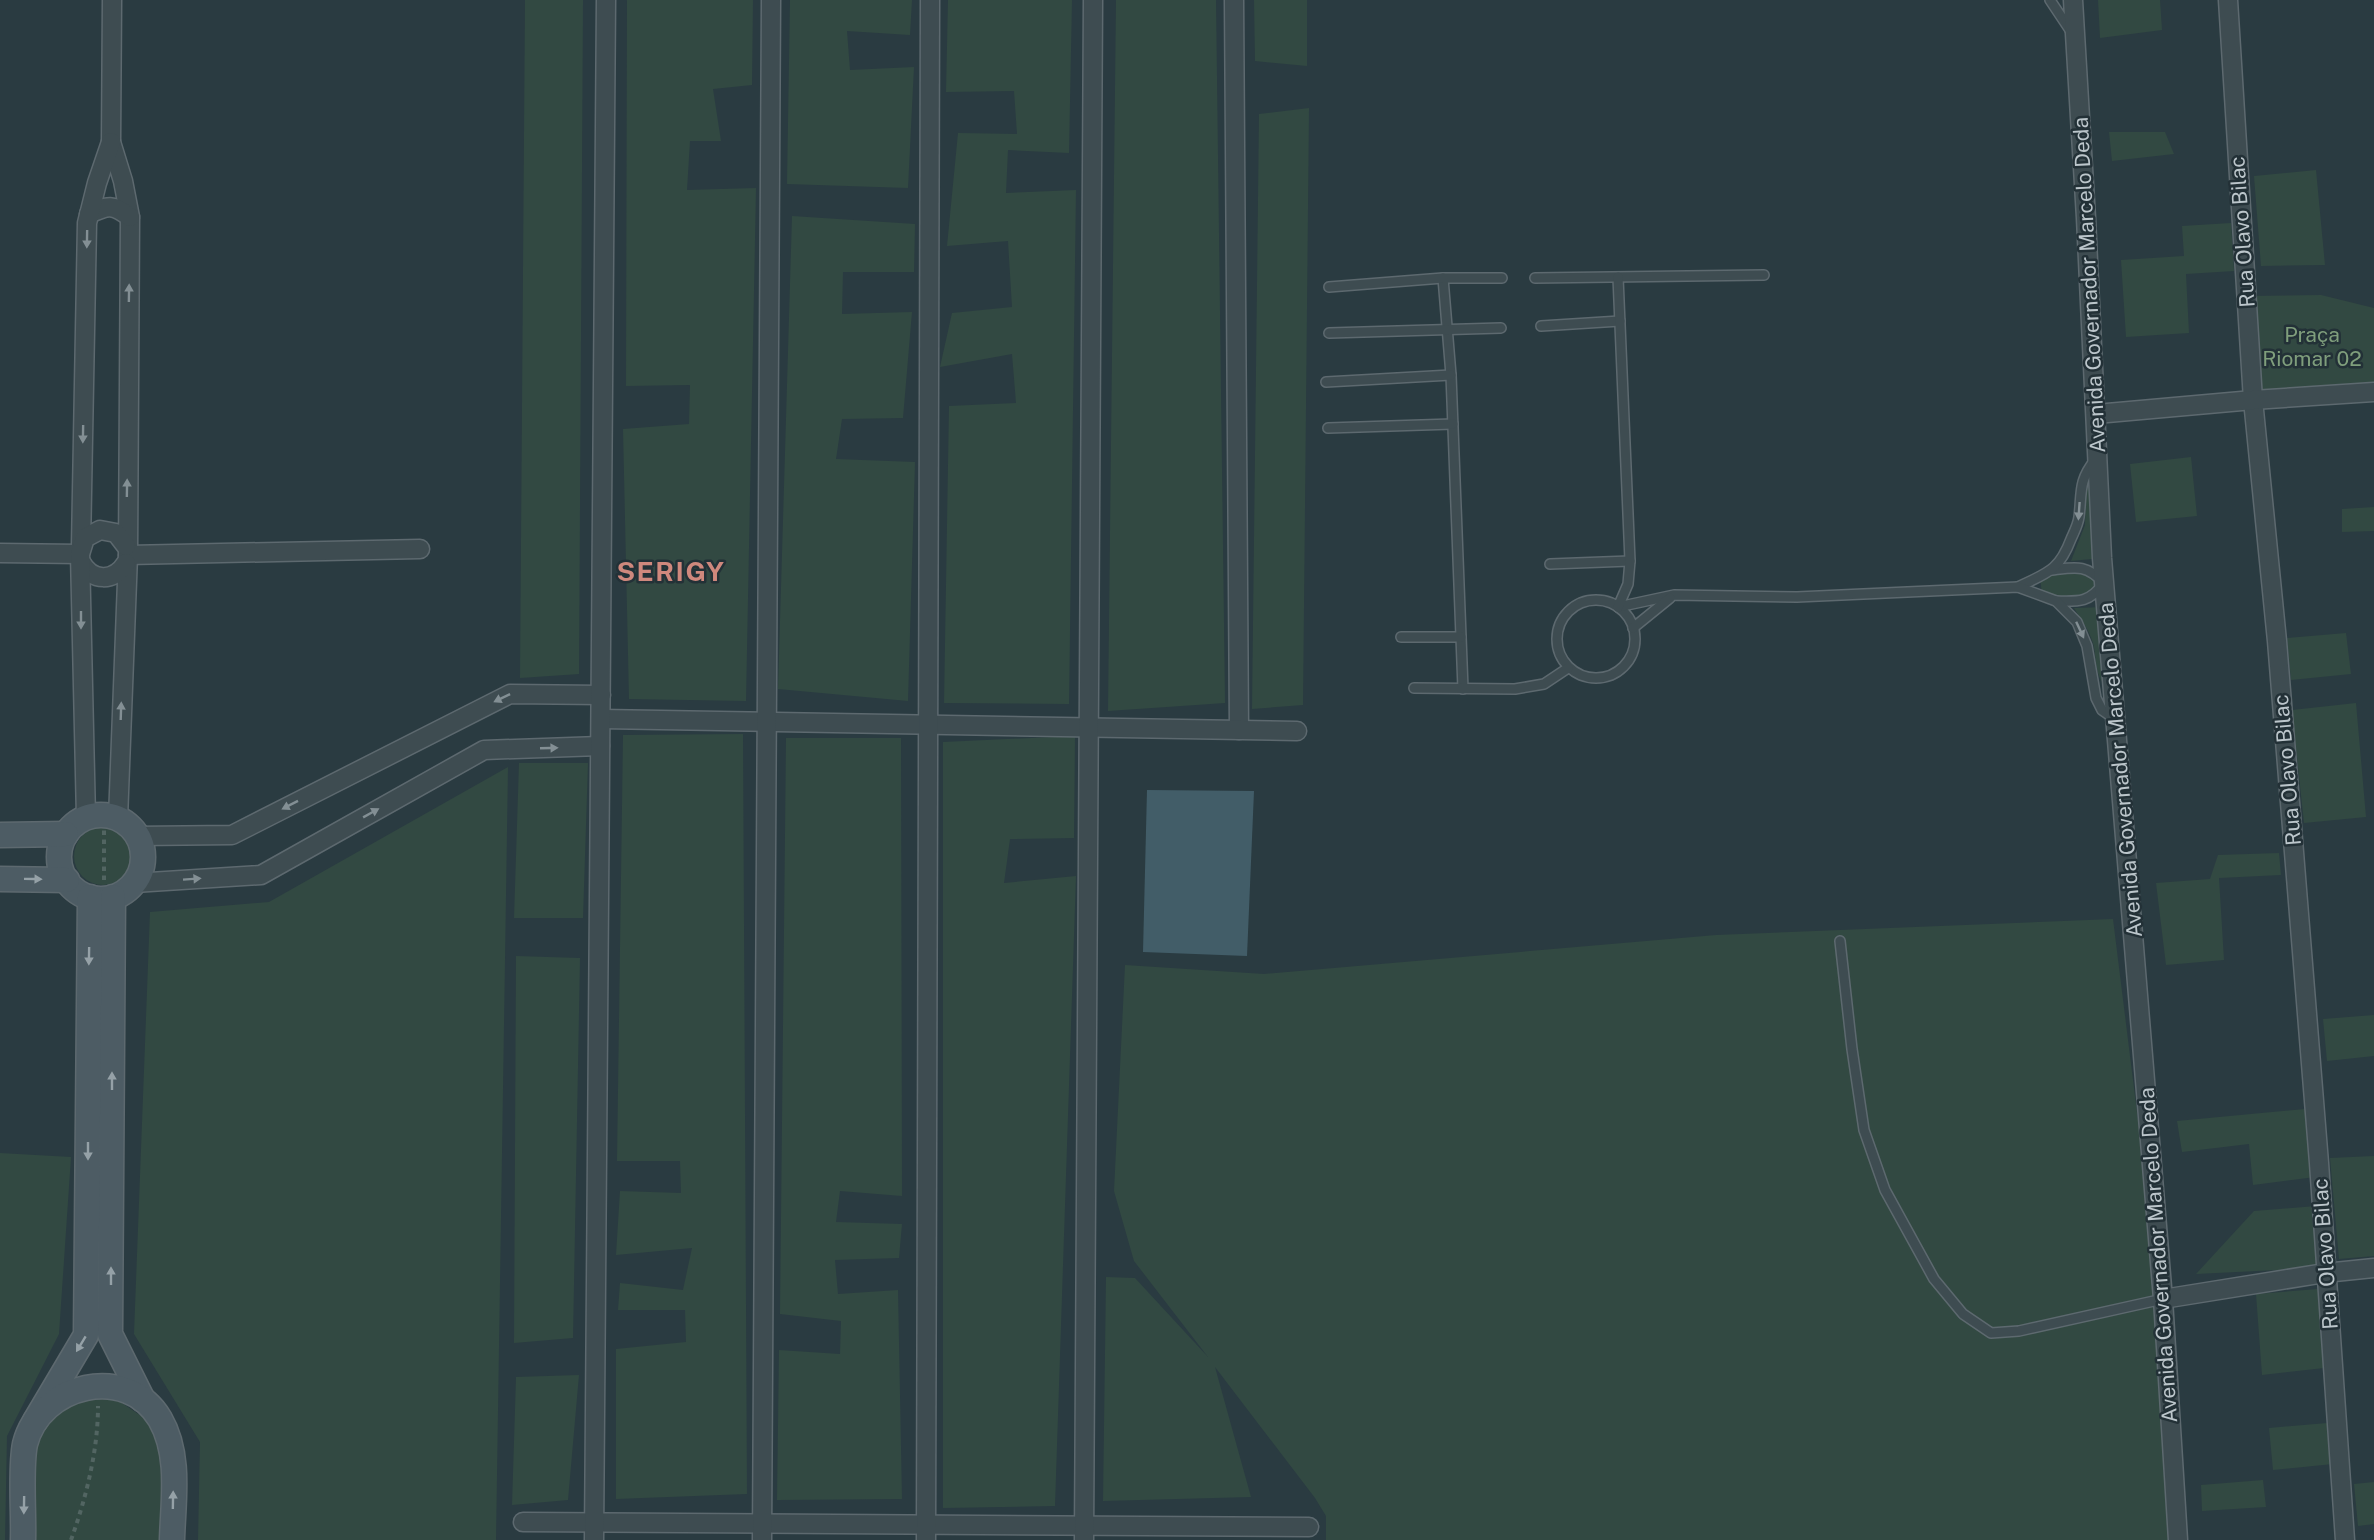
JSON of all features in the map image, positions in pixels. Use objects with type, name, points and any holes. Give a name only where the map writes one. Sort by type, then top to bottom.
[{"type":"street","points":[[112,0],[111,142],[123,181],[130,217],[127,554],[118,819]]},
{"type":"street","points":[[594,1531],[606,0]]},
{"type":"street","points":[[762,1532],[771,0]]},
{"type":"street","points":[[926,1532],[930,0]]},
{"type":"street","points":[[1084,1533],[1093,0]]},
{"type":"street","points":[[1234,0],[1239,730]]},
{"type":"street","name":"Avenida Governador Marcelo Deda","points":[[2073,0],[2104,583],[2163,1299],[2178,1540]]},
{"type":"street","name":"Rua Olavo Bilac","points":[[2228,0],[2253,400],[2278,652],[2319,1163],[2345,1540]]},
{"type":"street","points":[[86,818],[81,682],[81,554],[87,223],[111,142]]},
{"type":"street","points":[[89,214],[106,207],[116,207],[130,217]]},
{"type":"street","points":[[2096,414],[2374,392]]},
{"type":"street","points":[[100,530],[116,533],[127,554],[115,575],[107,578],[92,575],[81,554],[85,538],[100,530]]},
{"type":"street","points":[[127,554],[420,549]]},
{"type":"street","points":[[0,553],[81,554]]},
{"type":"street","points":[[137,836],[232,835],[510,694],[601,695]]},
{"type":"street","points":[[601,719],[1297,731]]},
{"type":"street","points":[[134,883],[143,856],[137,836],[124,822],[99,815],[75,824],[66,834],[60,847],[59,860],[70,886],[102,897],[134,883],[261,875],[484,750],[600,746]]},
{"type":"street","points":[[0,835],[66,834]]},
{"type":"street","points":[[0,879],[67,880]]},
{"type":"street","points":[[102,897],[110,1334],[143,1401]]},
{"type":"street","points":[[23,1540],[25,1444],[35,1421],[86,1335],[102,897]]},
{"type":"street","points":[[2163,1299],[2325,1273],[2374,1268]]},
{"type":"street","points":[[35,1421],[52,1402],[74,1390],[99,1386],[122,1390],[143,1401],[159,1417],[169,1438],[173,1461],[172,1540]]},
{"type":"street","points":[[523,1522],[594,1531],[1244,1534],[1309,1527]]},
{"type":"lane","points":[[2050,0],[2075,38]]},
{"type":"lane","points":[[1535,278],[1764,275]]},
{"type":"lane","points":[[1329,287],[1443,278],[1502,278]]},
{"type":"lane","points":[[1443,278],[1451,375],[1463,689]]},
{"type":"lane","points":[[1618,278],[1630,561],[1628,585],[1618,607]]},
{"type":"lane","points":[[1541,326],[1620,321]]},
{"type":"lane","points":[[1329,333],[1501,328]]},
{"type":"lane","points":[[1326,382],[1451,375]]},
{"type":"lane","points":[[1328,428],[1453,424]]},
{"type":"lane","points":[[1618,607],[1674,595],[1797,597],[2018,586],[2052,570],[2064,559],[2079,519],[2080,488],[2086,471],[2098,457]]},
{"type":"lane","points":[[1550,564],[1630,561]]},
{"type":"lane","points":[[2018,586],[2056,601],[2079,602],[2096,595],[2104,583],[2093,571],[2077,567],[2052,570]]},
{"type":"lane","points":[[1634,628],[1655,608],[1674,595]]},
{"type":"lane","points":[[1593,600],[1606,601],[1618,607],[1628,616],[1634,628],[1633,654],[1616,674],[1604,678],[1591,679],[1578,675],[1568,668],[1557,645],[1557,632],[1562,620],[1570,610],[1581,603],[1593,600]]},
{"type":"lane","points":[[2056,601],[2077,622],[2087,646],[2096,698],[2102,710],[2115,719]]},
{"type":"lane","points":[[1401,637],[1461,637]]},
{"type":"lane","points":[[1414,688],[1515,689],[1544,684],[1568,668]]},
{"type":"lane","points":[[1840,940],[1864,1130],[1884,1190],[1934,1279],[1963,1314],[1992,1333],[2019,1331],[2163,1299]]},
{"type":"green space","points":[[525,0],[583,0],[579,674],[520,678]]},
{"type":"green space","points":[[627,0],[753,0],[752,85],[713,89],[721,141],[690,141],[687,190],[756,188],[746,701],[629,699],[623,429],[689,424],[690,385],[626,386]]},
{"type":"green space","points":[[790,0],[912,0],[910,35],[847,31],[850,70],[914,67],[908,188],[787,184]]},
{"type":"green space","points":[[948,0],[1072,0],[1069,153],[1008,150],[1006,193],[1076,190],[1069,704],[944,703],[949,406],[1016,403],[1012,354],[940,367],[952,313],[1012,307],[1008,241],[947,246],[958,133],[1017,134],[1014,91],[946,92]]},
{"type":"green space","points":[[1116,0],[1216,0],[1225,703],[1108,711]]},
{"type":"green space","points":[[1254,0],[1307,0],[1307,66],[1255,61]]},
{"type":"green space","points":[[2098,0],[2160,0],[2162,30],[2100,38]]},
{"type":"green space","points":[[1309,108],[1303,705],[1252,709],[1259,114]]},
{"type":"green space","points":[[2109,132],[2165,132],[2174,154],[2112,161]]},
{"type":"green space","points":[[2316,170],[2325,265],[2261,266],[2254,176]]},
{"type":"green space","points":[[792,216],[915,224],[914,272],[843,272],[842,314],[912,312],[903,418],[842,419],[836,459],[915,462],[908,701],[778,689]]},
{"type":"green space","points":[[2231,223],[2234,271],[2186,274],[2189,333],[2126,337],[2121,260],[2184,256],[2182,226]]},
{"type":"green space","name":"Praça Riomar 02","points":[[2321,295],[2374,308],[2374,392],[2253,400],[2246,296]]},
{"type":"green space","points":[[2191,457],[2197,516],[2136,522],[2130,464]]},
{"type":"green space","points":[[2090,482],[2102,558],[2071,561],[2085,525],[2086,488]]},
{"type":"green space","points":[[2374,507],[2374,531],[2342,532],[2342,509]]},
{"type":"green space","points":[[2077,567],[2104,583],[2079,602],[2042,595],[2040,576]]},
{"type":"green space","points":[[2106,607],[2108,687],[2100,679],[2091,638],[2074,608]]},
{"type":"green space","points":[[2346,633],[2351,674],[2291,680],[2287,638]]},
{"type":"green space","points":[[2356,703],[2366,817],[2304,823],[2292,710]]},
{"type":"green space","points":[[743,734],[747,1494],[616,1499],[616,1349],[686,1342],[685,1310],[618,1310],[620,1283],[683,1290],[692,1248],[616,1255],[620,1191],[681,1193],[680,1161],[617,1161],[623,735]]},
{"type":"green space","points":[[1075,736],[1074,838],[1010,839],[1004,883],[1076,876],[1055,1506],[943,1508],[943,742]]},
{"type":"green space","points":[[786,738],[901,738],[902,1196],[840,1191],[836,1222],[902,1224],[899,1258],[835,1260],[838,1294],[898,1290],[902,1499],[777,1500],[779,1350],[840,1354],[841,1321],[780,1314]]},
{"type":"green space","points":[[519,763],[588,763],[583,918],[514,918]]},
{"type":"green space","points":[[508,767],[496,1540],[198,1540],[200,1442],[134,1334],[150,912],[269,902]]},
{"type":"green space","points":[[103,827],[114,829],[124,835],[130,845],[132,856],[130,867],[124,877],[114,883],[103,885],[92,883],[82,877],[76,867],[74,856],[76,845],[82,835],[92,829]]},
{"type":"green space","points":[[2279,853],[2281,875],[2219,878],[2224,960],[2166,965],[2156,883],[2210,879],[2218,855]]},
{"type":"green space","points":[[2113,919],[2164,1330],[2171,1540],[1326,1540],[1326,1516],[1315,1498],[1215,1367],[1251,1497],[1103,1501],[1106,1277],[1135,1278],[1208,1357],[1134,1261],[1114,1191],[1125,965],[1264,974],[1716,935]]},
{"type":"green space","points":[[516,956],[580,958],[573,1338],[514,1343]]},
{"type":"green space","points":[[2374,1015],[2374,1056],[2327,1061],[2323,1019]]},
{"type":"green space","points":[[2305,1109],[2315,1177],[2253,1185],[2249,1144],[2182,1152],[2177,1121]]},
{"type":"green space","points":[[0,1153],[71,1157],[59,1334],[7,1436],[5,1540],[0,1540]]},
{"type":"green space","points":[[2374,1156],[2374,1256],[2339,1259],[2330,1158]]},
{"type":"green space","points":[[2316,1206],[2318,1268],[2196,1274],[2254,1211]]},
{"type":"green space","points":[[2318,1289],[2324,1368],[2262,1375],[2256,1294]]},
{"type":"green space","points":[[579,1375],[568,1500],[512,1505],[516,1377]]},
{"type":"green space","points":[[86,1399],[116,1399],[147,1420],[162,1453],[161,1540],[35,1540],[34,1477],[39,1442],[52,1421]]},
{"type":"green space","points":[[2327,1423],[2333,1464],[2273,1470],[2269,1428]]},
{"type":"green space","points":[[2263,1480],[2266,1507],[2202,1511],[2201,1485]]},
{"type":"green space","points":[[2374,1482],[2374,1524],[2358,1526],[2354,1484]]},
{"type":"water","points":[[1147,790],[1254,791],[1247,956],[1143,952]]},
{"type":"district","name":"SERIGY","points":[[671,571]]}]
